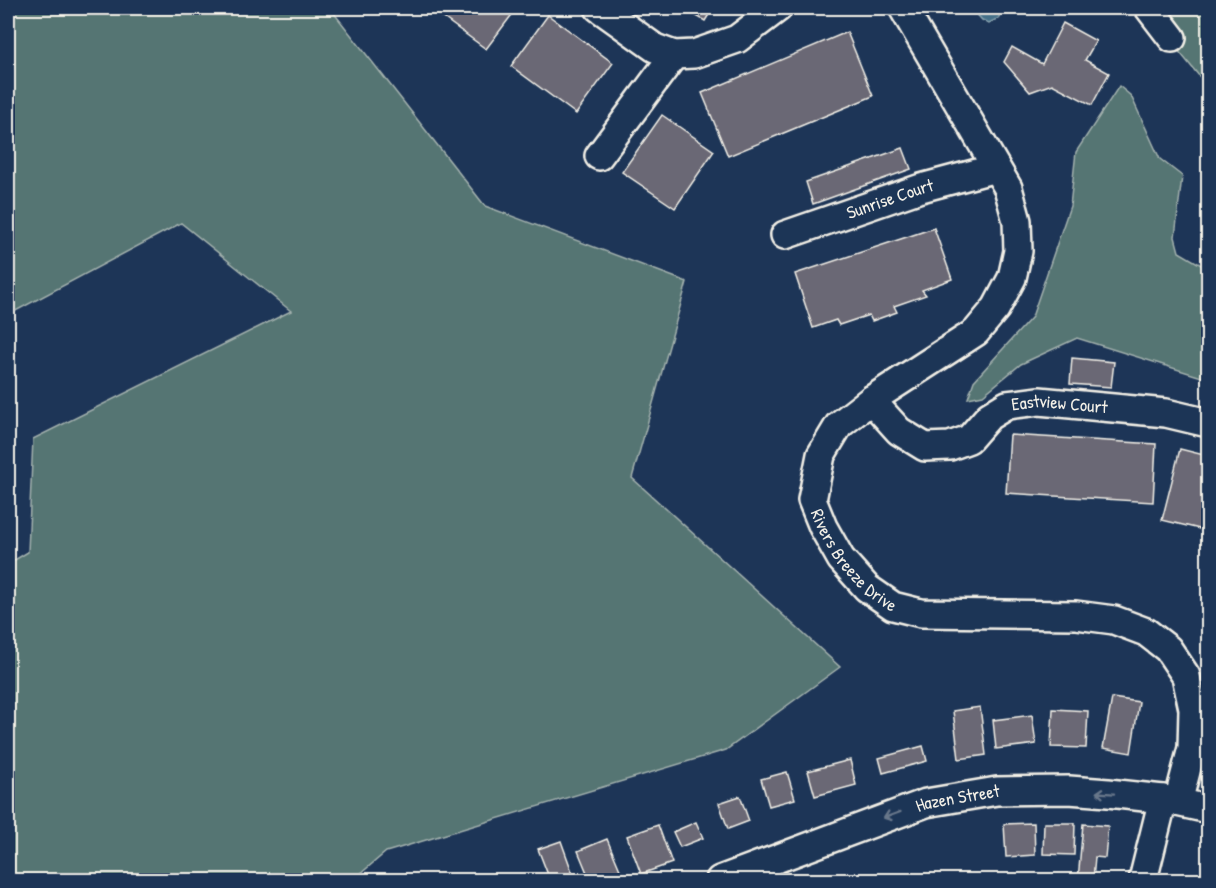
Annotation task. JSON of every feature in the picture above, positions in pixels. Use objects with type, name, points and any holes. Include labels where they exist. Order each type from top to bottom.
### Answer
[{"type":"street","points":[[599,8],[655,48],[674,55],[694,54],[737,39],[778,8]]},
{"type":"street","name":"Rivers Breeze Drive","points":[[903,8],[1008,188],[1017,221],[1018,251],[1012,278],[1007,288],[996,308],[976,332],[871,400],[838,425],[821,455],[812,500],[823,527],[841,559],[867,588],[893,606],[921,613],[1076,615],[1114,620],[1146,632],[1168,649],[1186,676],[1193,710],[1192,748],[1170,801],[1143,880]]},
{"type":"street","points":[[1149,8],[1172,38]]},
{"type":"street","points":[[599,156],[674,55]]},
{"type":"street","name":"Sunrise Court","points":[[785,235],[921,188],[996,168]]},
{"type":"street","name":"Eastview Court","points":[[871,400],[899,431],[925,447],[950,446],[969,438],[989,416],[1007,405],[1039,401],[1166,414],[1209,423]]},
{"type":"street","name":"Hazen Street","points":[[720,880],[926,803],[997,791],[1078,791],[1170,801],[1209,808]]},
{"type":"green space","points":[[8,8],[330,8],[485,206],[687,282],[632,478],[840,667],[726,750],[386,852],[353,880],[8,880],[8,564],[28,552],[33,439],[291,311],[181,223],[8,315]]},
{"type":"green space","points":[[1151,8],[1208,8],[1208,79],[1200,77],[1154,21]]},
{"type":"green space","points":[[1119,86],[1131,96],[1160,159],[1182,176],[1175,237],[1179,252],[1208,269],[1208,379],[1077,338],[1021,364],[983,395],[968,398],[974,381],[1032,317],[1070,206],[1076,152]]},
{"type":"water","points":[[971,8],[1000,8],[999,18],[989,23],[982,20]]},
{"type":"building","points":[[430,8],[517,8],[486,49]]},
{"type":"building","points":[[683,8],[713,8],[705,21]]},
{"type":"building","points":[[548,15],[613,63],[576,114],[511,66]]},
{"type":"building","points":[[1063,23],[1096,41],[1085,60],[1109,73],[1092,105],[1052,84],[1030,92],[1004,62],[1012,47],[1042,64]]},
{"type":"building","points":[[847,32],[873,96],[728,156],[702,93]]},
{"type":"building","points":[[662,115],[714,151],[675,208],[622,172]]},
{"type":"building","points":[[903,148],[911,169],[813,204],[806,182]]},
{"type":"building","points":[[934,228],[952,279],[922,290],[926,295],[894,306],[897,312],[872,321],[869,315],[839,325],[836,320],[813,328],[795,274]]},
{"type":"building","points":[[1072,358],[1114,362],[1111,387],[1070,384]]},
{"type":"building","points":[[1010,435],[1156,444],[1153,502],[1006,493]]},
{"type":"building","points":[[1180,449],[1208,456],[1208,531],[1162,520]]},
{"type":"building","points":[[1112,698],[1139,702],[1131,753],[1103,748]]},
{"type":"building","points":[[980,707],[986,755],[959,759],[953,711]]},
{"type":"building","points":[[1053,709],[1088,711],[1086,748],[1051,747]]},
{"type":"building","points":[[1032,715],[1036,744],[996,749],[993,720]]},
{"type":"building","points":[[923,746],[927,761],[883,773],[879,758]]},
{"type":"building","points":[[850,760],[856,785],[815,796],[808,771]]},
{"type":"building","points":[[787,772],[795,799],[769,806],[761,779]]},
{"type":"building","points":[[740,796],[749,821],[728,829],[719,803]]},
{"type":"building","points":[[696,822],[703,838],[680,847],[673,832]]},
{"type":"building","points":[[1034,823],[1035,855],[1006,857],[1004,824]]},
{"type":"building","points":[[1044,823],[1075,823],[1074,855],[1043,854]]},
{"type":"building","points":[[1083,824],[1108,826],[1105,858],[1095,857],[1093,880],[1078,880]]},
{"type":"building","points":[[658,825],[672,863],[641,874],[627,836]]},
{"type":"building","points":[[607,839],[623,877],[613,880],[590,880],[578,851]]},
{"type":"building","points":[[561,841],[575,880],[550,880],[538,849]]},
{"type":"building","points":[[1201,873],[1208,875],[1208,880],[1199,880]]}]
